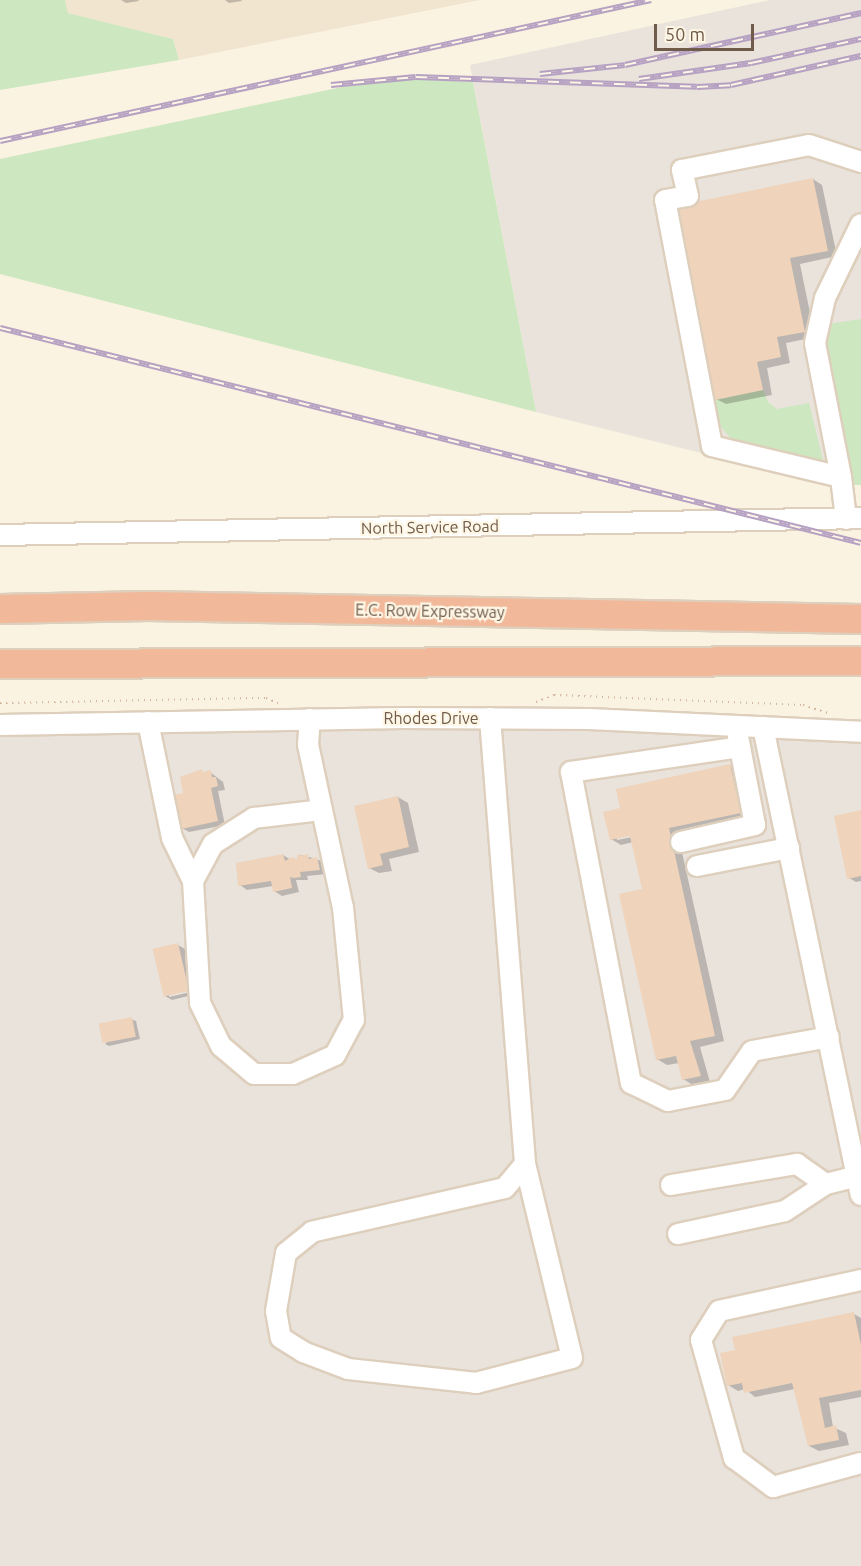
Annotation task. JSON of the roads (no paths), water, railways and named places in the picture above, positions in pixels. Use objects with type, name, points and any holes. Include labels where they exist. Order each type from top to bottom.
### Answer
[{"type":"highway","name":"E.C. Row Expressway","points":[[0,609],[148,606],[861,619]]},
{"type":"highway","points":[[0,664],[861,661]]},
{"type":"street","points":[[842,477],[712,446],[665,200],[688,196],[682,170],[809,145],[861,162]]},
{"type":"street","points":[[854,519],[842,477],[815,343],[825,298],[861,224]]},
{"type":"street","name":"North Service Road","points":[[0,535],[854,519]]},
{"type":"street","points":[[490,718],[525,1164],[572,1358],[476,1383],[348,1369],[303,1352],[281,1338],[276,1311],[285,1253],[312,1232],[505,1188],[525,1164]]},
{"type":"street","name":"Rhodes Drive","points":[[0,725],[490,718],[736,725],[861,732]]},
{"type":"street","points":[[148,722],[172,838],[193,881],[200,1003],[221,1046],[254,1074],[293,1074],[335,1055],[354,1020],[343,908],[308,745],[310,719]]},
{"type":"street","points":[[681,842],[754,825],[736,725]]},
{"type":"street","points":[[671,1185],[797,1164],[826,1184],[859,1185],[763,727]]},
{"type":"street","points":[[740,747],[571,772],[631,1083],[668,1101],[726,1090],[752,1051],[829,1037]]},
{"type":"street","points":[[193,881],[213,844],[254,818],[322,810]]},
{"type":"street","points":[[697,866],[789,848]]},
{"type":"street","points":[[678,1234],[785,1211],[826,1184]]},
{"type":"street","points":[[861,1280],[719,1311],[701,1340],[734,1458],[773,1487],[861,1463]]},
{"type":"railway","points":[[0,141],[651,0]]},
{"type":"railway","points":[[540,74],[625,65],[861,13]]},
{"type":"railway","points":[[639,79],[751,63],[861,39]]},
{"type":"railway","points":[[331,85],[416,77],[697,87],[731,85],[861,56]]},
{"type":"railway","points":[[0,328],[861,543]]}]
